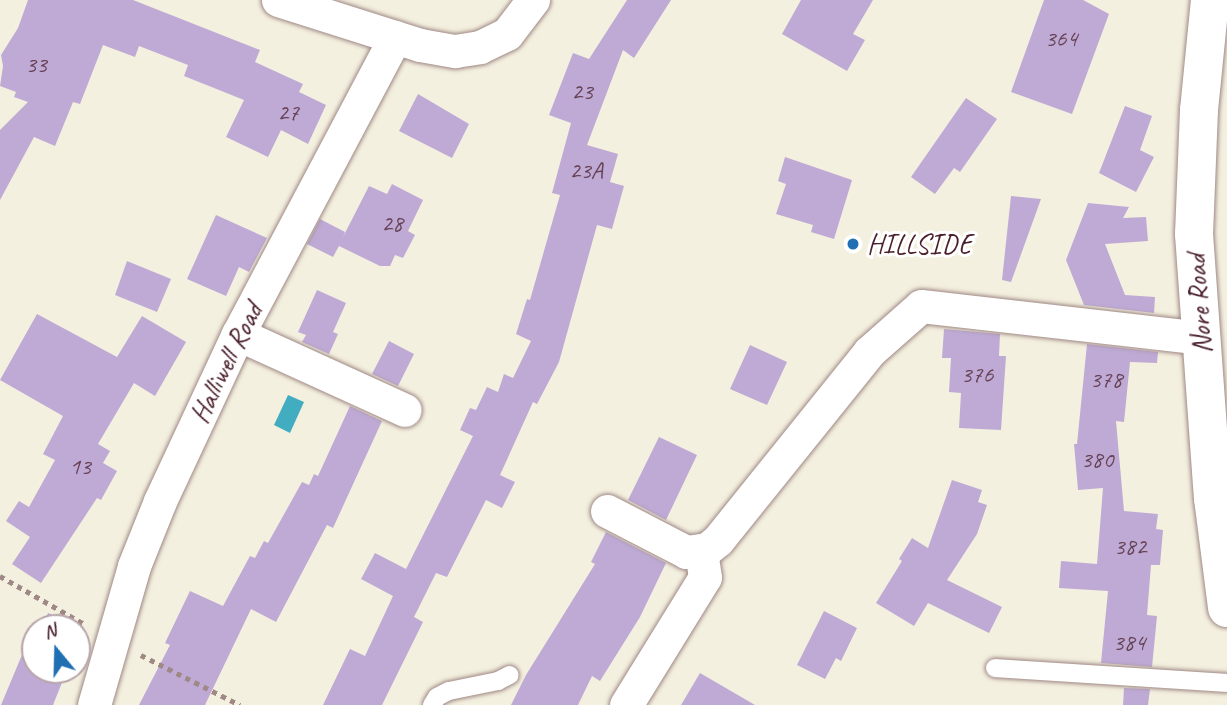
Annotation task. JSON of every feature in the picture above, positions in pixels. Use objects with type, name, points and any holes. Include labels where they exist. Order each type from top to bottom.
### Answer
[{"type":"street","points":[[278,0],[395,37],[455,51],[480,47],[507,34],[533,0]]},
{"type":"street","name":"Nore Road","points":[[1210,0],[1199,110],[1195,220],[1213,498],[1227,608]]},
{"type":"street","name":"Halliwell Road","points":[[94,705],[134,566],[160,501],[238,334],[395,37]]},
{"type":"street","points":[[607,511],[686,552],[701,551],[718,540],[869,352],[921,306],[1201,338]]},
{"type":"street","points":[[238,334],[405,410]]},
{"type":"street","points":[[626,705],[705,577],[701,551]]},
{"type":"lane","points":[[995,668],[1227,683]]},
{"type":"lane","points":[[432,705],[437,697],[449,691],[498,681],[510,675]]},
{"type":"path","points":[[0,576],[64,612]]},
{"type":"path","points":[[160,664],[240,705]]},
{"type":"water","points":[[288,395],[304,402],[290,433],[274,425]]},
{"type":"building","points":[[28,0],[133,0],[260,50],[255,62],[303,84],[299,92],[326,105],[308,144],[281,130],[268,157],[226,137],[244,100],[184,76],[188,65],[139,46],[135,57],[103,45],[80,104],[73,102],[55,146],[34,137],[0,200],[0,130],[28,102],[14,97],[16,92],[0,86],[3,66],[1,55],[18,28]]},
{"type":"building","points":[[627,0],[671,0],[634,58],[623,50],[587,145],[618,154],[610,182],[624,186],[612,229],[597,225],[559,362],[537,404],[533,402],[500,475],[515,482],[502,508],[486,500],[447,577],[436,573],[414,617],[423,622],[382,705],[323,705],[350,649],[365,656],[393,596],[361,579],[375,553],[406,569],[473,436],[460,430],[470,408],[476,410],[487,387],[498,392],[504,374],[513,378],[531,341],[516,334],[527,299],[530,300],[560,195],[552,193],[571,123],[549,115],[573,53],[589,59]]},
{"type":"building","points":[[801,0],[873,0],[853,34],[865,40],[847,71],[782,34]]},
{"type":"building","points":[[1044,0],[1083,0],[1109,14],[1072,114],[1011,92]]},
{"type":"building","points":[[418,94],[469,124],[452,158],[399,131]]},
{"type":"building","points":[[966,98],[997,119],[960,172],[954,168],[935,194],[911,177]]},
{"type":"building","points":[[1125,106],[1152,116],[1140,150],[1154,157],[1136,192],[1099,173]]},
{"type":"building","points":[[785,157],[852,180],[834,239],[811,232],[813,225],[776,214],[786,184],[778,181]]},
{"type":"building","points":[[392,184],[423,200],[408,231],[415,235],[403,258],[395,255],[390,266],[380,266],[339,246],[333,257],[307,244],[320,219],[345,232],[343,237],[369,186],[387,194]]},
{"type":"building","points":[[1011,196],[1041,199],[1011,282],[1002,280]]},
{"type":"building","points":[[1088,203],[1129,207],[1123,218],[1146,217],[1148,241],[1105,244],[1125,295],[1155,297],[1154,313],[1084,305],[1066,260]]},
{"type":"building","points":[[216,215],[267,238],[249,272],[239,267],[226,296],[187,279]]},
{"type":"building","points":[[127,261],[171,279],[157,312],[115,295]]},
{"type":"building","points":[[317,290],[346,303],[333,332],[338,334],[329,354],[302,342],[306,335],[298,332]]},
{"type":"building","points":[[37,314],[117,357],[142,316],[186,342],[155,396],[134,383],[98,444],[110,451],[103,463],[117,471],[101,500],[97,498],[41,583],[12,564],[30,537],[6,521],[19,501],[29,507],[55,460],[43,454],[63,416],[0,380]]},
{"type":"building","points":[[944,329],[1000,334],[999,356],[1006,356],[1001,430],[959,428],[961,393],[949,392],[951,358],[942,358]]},
{"type":"building","points":[[389,341],[414,354],[398,386],[372,374]]},
{"type":"building","points":[[1087,344],[1158,352],[1157,363],[1130,362],[1124,422],[1116,421],[1124,511],[1158,514],[1156,529],[1163,530],[1160,565],[1151,565],[1147,615],[1157,616],[1152,667],[1101,663],[1108,591],[1059,588],[1061,561],[1097,564],[1103,488],[1078,490],[1074,444],[1077,444]]},
{"type":"building","points":[[750,345],[787,362],[767,405],[730,389]]},
{"type":"building","points":[[350,406],[382,421],[333,528],[327,525],[276,622],[251,609],[205,705],[139,705],[170,645],[165,643],[190,591],[223,606],[250,556],[255,558],[264,541],[268,543],[302,482],[309,485],[314,474],[318,476]]},
{"type":"building","points":[[659,437],[697,455],[666,520],[628,500]]},
{"type":"building","points":[[952,480],[982,490],[978,502],[987,505],[977,534],[947,580],[1002,607],[989,633],[928,603],[914,626],[876,603],[902,561],[899,559],[912,538],[928,548]]},
{"type":"building","points":[[606,532],[666,563],[640,617],[600,681],[592,676],[578,705],[511,705],[526,675],[595,564],[591,562]]},
{"type":"building","points":[[824,611],[857,628],[841,661],[836,658],[825,679],[797,665]]},
{"type":"building","points":[[21,657],[21,684],[61,684],[53,705],[1,705]]},
{"type":"building","points":[[700,673],[755,705],[681,705]]},
{"type":"building","points":[[1124,688],[1150,689],[1148,705],[1123,705]]},
{"type":"place","name":"HILLSIDE","points":[[853,244]]}]
